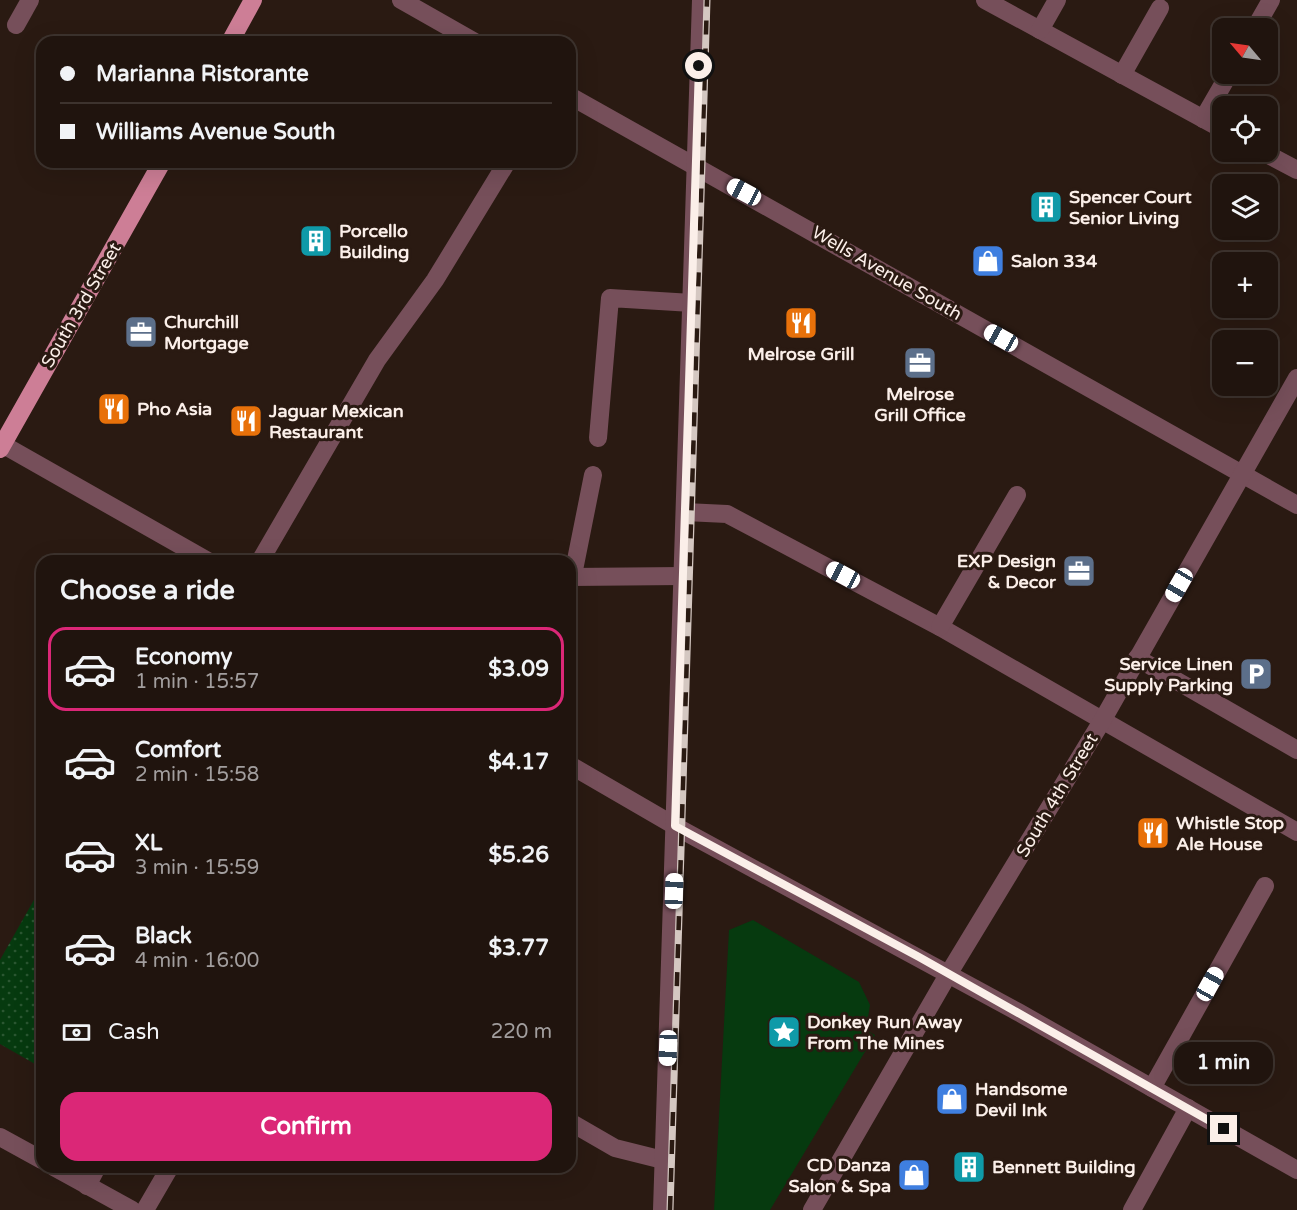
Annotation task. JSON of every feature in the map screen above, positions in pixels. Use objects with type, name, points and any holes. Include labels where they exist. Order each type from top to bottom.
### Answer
[{"type":"main road","points":[[233,36],[254,0]]},
{"type":"main road","name":"South 3rd Street","points":[[1,446],[159,168]]},
{"type":"street","points":[[16,25],[30,0]]},
{"type":"street","points":[[401,0],[464,36]]},
{"type":"street","points":[[662,1210],[701,0]]},
{"type":"street","points":[[985,0],[1212,124]]},
{"type":"street","points":[[1040,30],[1057,0]]},
{"type":"street","points":[[1261,18],[1271,0]]},
{"type":"street","points":[[1122,75],[1160,8]]},
{"type":"street","points":[[1203,119],[1223,84]]},
{"type":"street","name":"Wells Avenue South","points":[[576,99],[1297,505]]},
{"type":"street","points":[[1278,160],[1297,170]]},
{"type":"street","points":[[263,555],[377,360],[435,280],[503,168]]},
{"type":"street","points":[[598,438],[610,298],[692,303]]},
{"type":"street","name":"South 4th Street","points":[[812,1210],[949,974],[1102,721],[1297,378]]},
{"type":"street","points":[[1,446],[197,555]]},
{"type":"street","points":[[576,555],[593,475]]},
{"type":"street","points":[[940,627],[1017,495]]},
{"type":"street","points":[[685,512],[727,513],[940,627],[1297,832]]},
{"type":"street","points":[[576,576],[683,576]]},
{"type":"street","points":[[1137,658],[1297,750]]},
{"type":"street","points":[[576,768],[675,826],[949,974],[1297,1170]]},
{"type":"street","points":[[1152,1089],[1265,886]]},
{"type":"street","points":[[1132,1210],[1188,1108]]},
{"type":"street","points":[[576,1125],[615,1148],[663,1160]]},
{"type":"street","points":[[0,1137],[36,1157]]},
{"type":"street","points":[[64,1173],[132,1210]]},
{"type":"street","points":[[87,1186],[94,1173]]},
{"type":"street","points":[[145,1210],[167,1173]]},
{"type":"green space","points":[[36,899],[36,1065],[0,1044],[0,960]]},
{"type":"green space","points":[[753,920],[859,982],[870,1005],[866,1030],[875,1035],[770,1210],[714,1210],[729,930]]},
{"type":"railway","points":[[670,1210],[707,0]]},
{"type":"place","name":"Spencer Court Senior Living","points":[[1046,207]]},
{"type":"place","name":"Porcello Building","points":[[316,241]]},
{"type":"place","name":"Salon 334","points":[[988,261]]},
{"type":"place","name":"Melrose Grill","points":[[801,323]]},
{"type":"place","name":"Churchill Mortgage","points":[[141,332]]},
{"type":"place","name":"Melrose Grill Office","points":[[920,363]]},
{"type":"place","name":"Pho Asia","points":[[114,409]]},
{"type":"place","name":"Jaguar Mexican Restaurant","points":[[246,421]]},
{"type":"place","name":"EXP Design & Decor","points":[[1079,571]]},
{"type":"place","name":"Service Linen Supply Parking","points":[[1256,674]]},
{"type":"place","name":"Whistle Stop Ale House","points":[[1153,833]]},
{"type":"place","name":"Donkey Run Away From The Mines","points":[[784,1032]]},
{"type":"place","name":"Handsome Devil Ink","points":[[952,1099]]},
{"type":"place","name":"Bennett Building","points":[[969,1167]]},
{"type":"place","name":"CD Danza Salon & Spa","points":[[914,1175]]},
{"type":"route","points":[[699,66],[675,826],[919,957],[1224,1129]]}]
